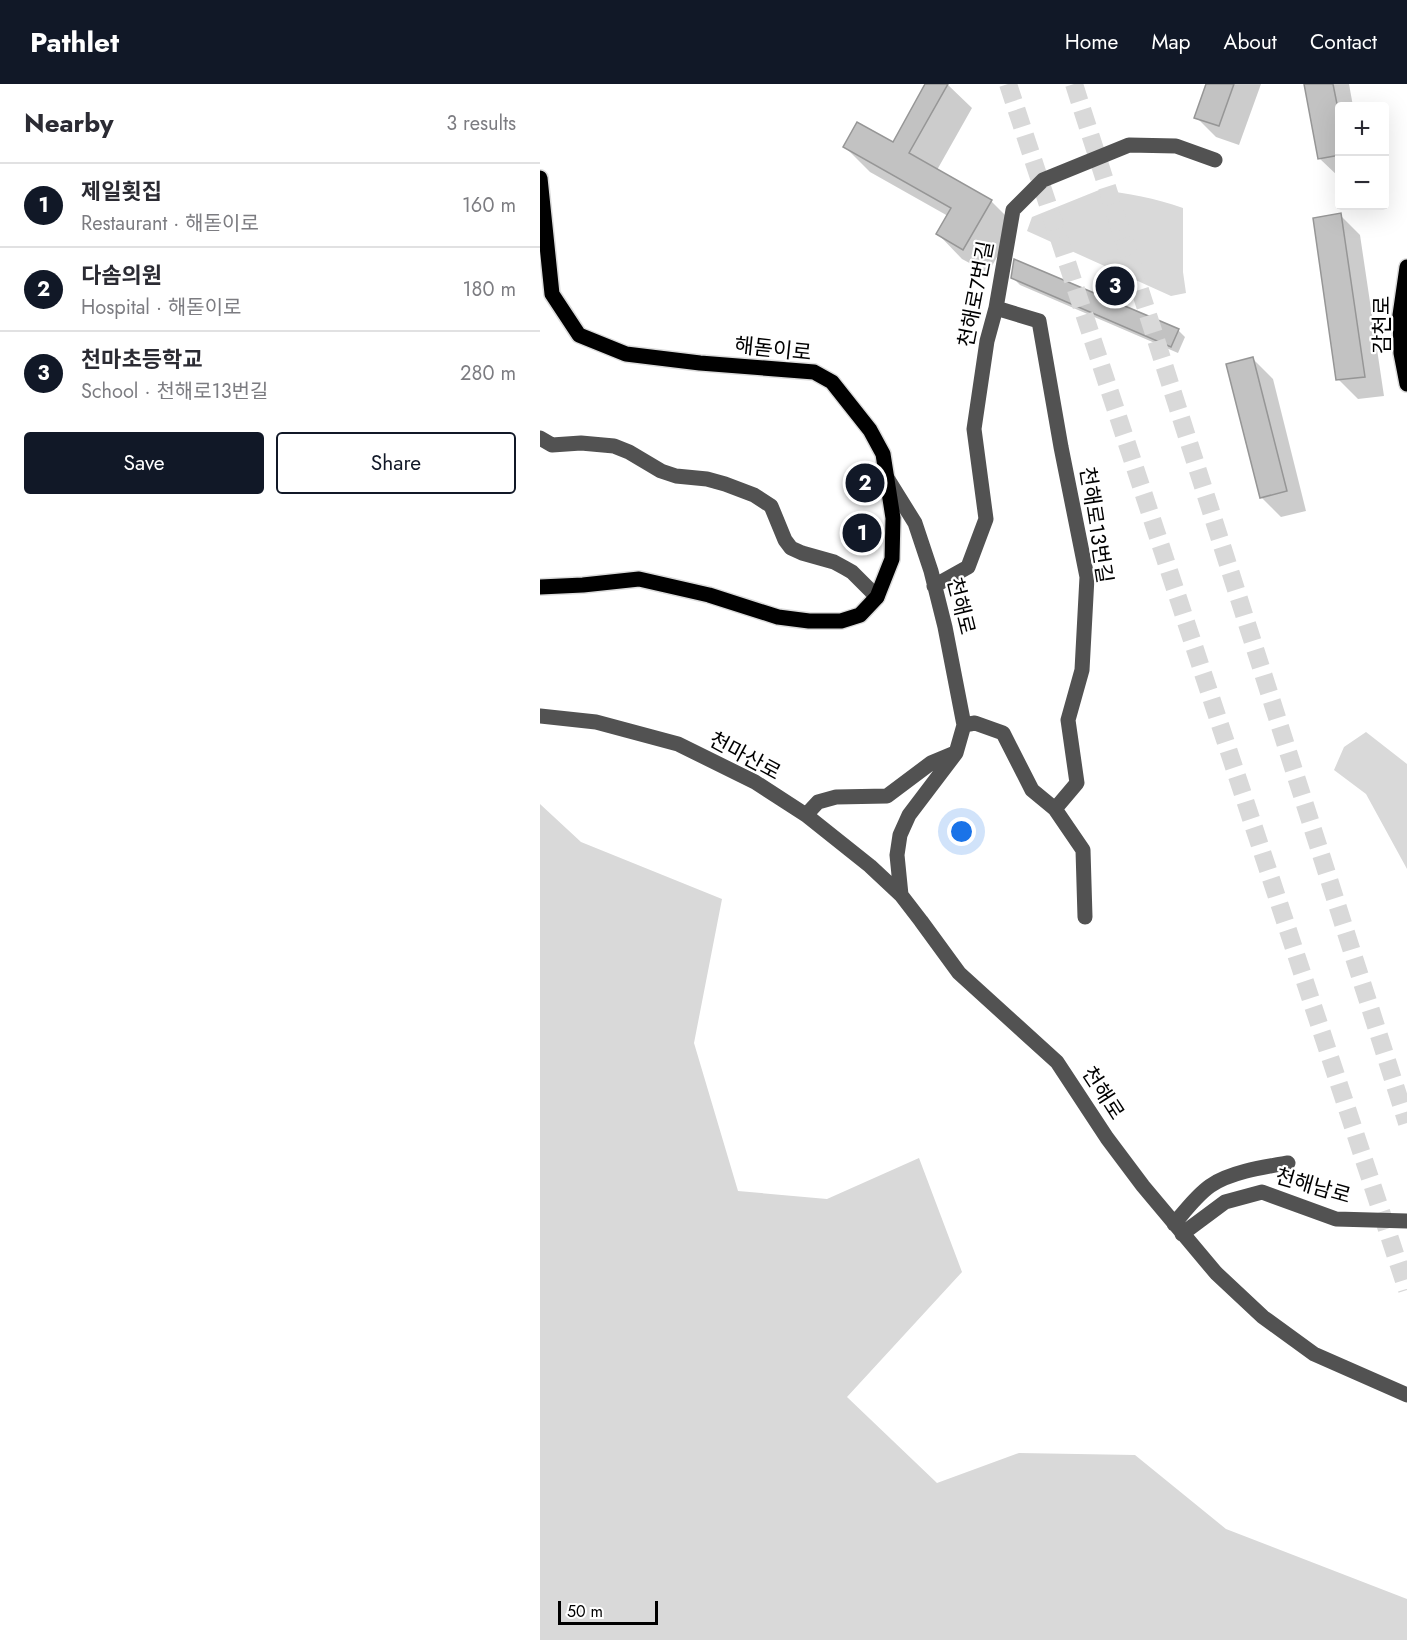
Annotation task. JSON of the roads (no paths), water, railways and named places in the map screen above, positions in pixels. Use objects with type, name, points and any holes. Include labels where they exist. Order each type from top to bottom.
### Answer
[{"type":"main road","name":"해돋이로","points":[[540,178],[552,294],[579,335],[626,354],[700,363],[814,372],[832,382],[870,430],[883,454],[893,518],[892,559],[877,597],[860,615],[841,621],[809,621],[778,617],[709,595],[639,579],[540,587]]},
{"type":"main road","name":"감천로","points":[[1407,267],[1400,315],[1401,353],[1407,384]]},
{"type":"street","name":"천해로7번길","points":[[934,586],[968,567],[986,519],[974,429],[987,341],[996,308],[1013,210],[1043,180],[1129,145],[1176,146],[1215,160]]},
{"type":"street","name":"천해로13번길","points":[[996,308],[1039,321],[1061,447],[1088,577],[1082,670],[1068,720],[1077,783],[1055,809]]},
{"type":"street","points":[[540,438],[552,445],[580,443],[614,446],[676,476],[707,479],[754,495],[771,506],[785,540],[791,548],[802,554],[834,562],[845,568],[877,597]]},
{"type":"street","name":"천해로","points":[[887,478],[915,523],[930,571],[945,627],[964,725],[956,753],[909,815],[900,835],[897,855],[901,895],[959,973],[1057,1062],[1107,1138],[1143,1186],[1216,1273],[1263,1317],[1314,1354],[1407,1395]]},
{"type":"street","name":"천마산로","points":[[540,716],[596,722],[678,744],[755,783],[806,815],[870,866],[901,895]]},
{"type":"street","points":[[964,725],[975,723],[1003,733],[1032,790],[1055,809],[1083,850],[1085,917]]},
{"type":"street","points":[[806,815],[818,802],[836,797],[887,796],[931,763],[956,753]]},
{"type":"street","points":[[1178,1229],[1205,1191],[1219,1181],[1268,1166],[1288,1163]]},
{"type":"street","name":"천해남로","points":[[1178,1229],[1225,1203],[1262,1192],[1336,1219],[1407,1221]]},
{"type":"tunnel","points":[[1008,84],[1407,1290]]},
{"type":"tunnel","points":[[1074,84],[1407,1123]]},
{"type":"place","name":"천마초등학교","points":[[1115,286]]},
{"type":"place","name":"다솜의원","points":[[865,483]]},
{"type":"place","name":"제일횟집","points":[[862,533]]}]
